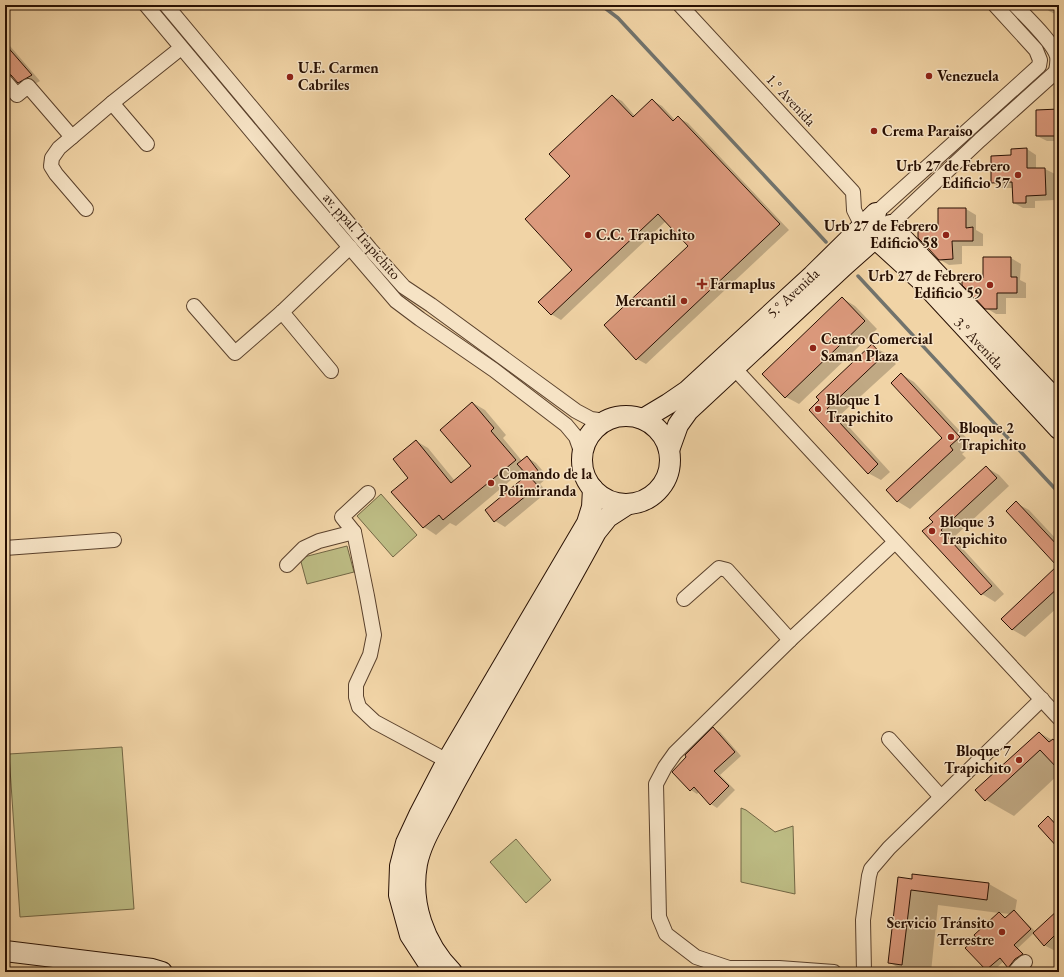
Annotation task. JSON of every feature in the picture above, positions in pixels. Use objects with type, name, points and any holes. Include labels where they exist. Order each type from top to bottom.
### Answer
[{"type":"street","name":"av. ppal. Trapichito","points":[[146,5],[396,301],[494,370],[566,425],[576,437],[582,454]]},
{"type":"street","name":"av. ppal. Trapichito","points":[[166,5],[370,249],[404,286],[576,411],[591,419],[605,420]]},
{"type":"street","name":"1.° Avenida","points":[[680,5],[853,192],[854,210],[876,226]]},
{"type":"street","name":"5.° Avenida","points":[[643,419],[687,391],[808,280],[876,226],[1039,66],[1040,60],[1036,50],[995,5]]},
{"type":"street","points":[[876,226],[980,140],[1058,70],[1057,48],[1051,44],[1016,5]]},
{"type":"street","points":[[172,37],[184,27]]},
{"type":"street","points":[[86,209],[56,174],[52,166],[52,158],[59,148],[112,103],[181,48]]},
{"type":"street","points":[[5,81],[17,95],[28,86],[72,137]]},
{"type":"street","points":[[112,103],[147,144]]},
{"type":"street","name":"5.° Avenida","points":[[669,450],[678,425],[688,412],[846,264],[876,226]]},
{"type":"street","name":"3.° Avenida","points":[[876,226],[1059,403]]},
{"type":"street","name":"3.° Avenida","points":[[876,226],[922,281],[1059,429]]},
{"type":"street","points":[[194,306],[235,353],[282,312],[350,248]]},
{"type":"street","points":[[360,258],[370,249]]},
{"type":"street","points":[[282,312],[331,371]]},
{"type":"street","points":[[735,369],[1059,718]]},
{"type":"street","points":[[625,415],[643,419],[660,431],[669,450],[670,461],[664,482],[658,491],[649,498],[639,502],[628,504],[603,498],[593,489],[586,479],[582,467],[582,454],[585,441],[592,431],[605,420],[612,417],[625,415]]},
{"type":"street","points":[[452,972],[436,953],[426,934],[417,907],[415,886],[417,864],[424,842],[455,765],[587,523],[592,507],[593,489]]},
{"type":"street","points":[[368,493],[342,517],[354,532],[374,635],[370,654],[356,685],[356,697],[359,706],[375,722],[455,765]]},
{"type":"street","points":[[434,972],[410,935],[399,895],[400,866],[406,843],[420,813],[455,765],[596,532],[608,517],[628,504]]},
{"type":"street","points":[[287,565],[304,548],[319,541],[354,532]]},
{"type":"street","points":[[5,548],[114,540]]},
{"type":"street","points":[[834,972],[779,968],[729,968],[696,957],[666,934],[659,917],[656,784],[665,767],[675,753],[790,640],[895,542]]},
{"type":"street","points":[[684,599],[719,568],[723,568],[727,570],[790,640]]},
{"type":"street","points":[[864,972],[863,920],[866,888],[871,869],[889,848],[1042,699]]},
{"type":"street","points":[[888,739],[941,797]]},
{"type":"street","points":[[5,951],[152,969],[162,972]]},
{"type":"street","points":[[1015,972],[1025,962]]},
{"type":"shaded area","points":[[381,494],[417,535],[393,557],[357,516]]},
{"type":"shaded area","points":[[347,546],[354,572],[307,584],[300,558]]},
{"type":"shaded area","points":[[122,747],[134,909],[20,917],[9,754]]},
{"type":"shaded area","points":[[741,808],[746,810],[775,832],[793,826],[795,894],[741,882]]},
{"type":"shaded area","points":[[516,839],[551,880],[526,903],[490,862]]},
{"type":"building","points":[[5,44],[32,75],[18,83],[11,75],[5,73]]},
{"type":"building","name":"C.C. Trapichito","points":[[612,95],[633,117],[652,99],[673,121],[678,116],[780,224],[636,360],[604,325],[688,246],[658,214],[551,315],[538,302],[572,270],[525,219],[570,176],[549,154]]},
{"type":"building","points":[[1059,109],[1059,136],[1036,136],[1036,110]]},
{"type":"building","name":"Urb 27 de Febrero Edificio 57","points":[[1027,148],[1027,168],[1045,168],[1046,195],[1026,196],[1026,203],[1013,203],[1012,182],[991,183],[991,156],[1011,155],[1011,149]]},
{"type":"building","name":"Urb 27 de Febrero Edificio 58","points":[[938,208],[966,208],[966,228],[973,227],[973,241],[952,241],[953,259],[939,260],[928,248],[928,244],[924,244],[918,238],[918,229],[938,228]]},
{"type":"building","name":"Urb 27 de Febrero Edificio 59","points":[[983,257],[1011,257],[1011,277],[1017,277],[1017,293],[997,293],[997,309],[985,309],[972,295],[972,293],[970,293],[962,285],[962,278],[983,278]]},
{"type":"building","name":"Centro Comercial Saman Plaza","points":[[842,297],[865,321],[785,398],[762,374]]},
{"type":"building","name":"Bloque 1 Trapichito","points":[[872,344],[883,356],[827,409],[878,464],[868,474],[809,410],[819,400],[816,397]]},
{"type":"building","name":"Bloque 2 Trapichito","points":[[901,373],[960,437],[950,446],[953,450],[897,502],[886,490],[942,438],[891,383]]},
{"type":"building","points":[[472,402],[494,428],[491,431],[516,460],[443,520],[439,515],[423,528],[391,492],[408,478],[393,459],[416,440],[451,483],[471,466],[440,430]]},
{"type":"building","points":[[527,456],[539,472],[531,478],[538,486],[494,522],[485,510],[527,475],[517,464]]},
{"type":"building","name":"Bloque 3 Trapichito","points":[[986,466],[997,478],[941,530],[992,586],[981,595],[922,531],[933,522],[929,518]]},
{"type":"building","points":[[1016,501],[1059,547],[1059,587],[1012,630],[1001,619],[1057,566],[1006,511]]},
{"type":"building","points":[[713,727],[735,752],[714,771],[729,786],[710,805],[694,787],[690,791],[672,772],[686,757],[685,755]]},
{"type":"building","name":"Bloque 7 Trapichito","points":[[1039,732],[1049,742],[1053,739],[1059,746],[1059,770],[1040,750],[985,801],[975,790]]},
{"type":"building","points":[[1048,816],[1059,828],[1059,849],[1038,826]]},
{"type":"building","points":[[912,874],[989,883],[987,900],[911,890],[902,965],[888,963],[898,877],[912,879]]},
{"type":"building","points":[[1059,909],[1059,931],[1044,946],[1033,933]]},
{"type":"building","name":"Servicio Tránsito Terrestre","points":[[1014,910],[1031,929],[1014,945],[1023,954],[1015,959],[1008,968],[1000,958],[986,970],[965,948],[976,938],[974,935],[999,912],[1005,918]]},
{"type":"waterway","points":[[601,5],[618,18],[826,242]]},
{"type":"waterway","points":[[858,276],[1059,493]]},
{"type":"place","name":"Venezuela","points":[[929,76]]},
{"type":"place","name":"U.E. Carmen Cabriles","points":[[290,77]]},
{"type":"place","name":"Crema Paraiso","points":[[874,131]]},
{"type":"place","name":"Urb 27 de Febrero Edificio 57","points":[[1018,175]]},
{"type":"place","name":"C.C. Trapichito","points":[[588,235]]},
{"type":"place","name":"Urb 27 de Febrero Edificio 58","points":[[946,235]]},
{"type":"place","name":"Farmaplus","points":[[702,284]]},
{"type":"place","name":"Urb 27 de Febrero Edificio 59","points":[[990,285]]},
{"type":"place","name":"Mercantil","points":[[684,301]]},
{"type":"place","name":"Centro Comercial Saman Plaza","points":[[813,348]]},
{"type":"place","name":"Bloque 1 Trapichito","points":[[818,409]]},
{"type":"place","name":"Bloque 2 Trapichito","points":[[951,437]]},
{"type":"place","name":"Comando de la Polimiranda","points":[[491,483]]},
{"type":"place","name":"Bloque 3 Trapichito","points":[[932,531]]},
{"type":"place","name":"Bloque 7 Trapichito","points":[[1019,760]]},
{"type":"place","name":"Servicio Tránsito Terrestre","points":[[1002,932]]}]
